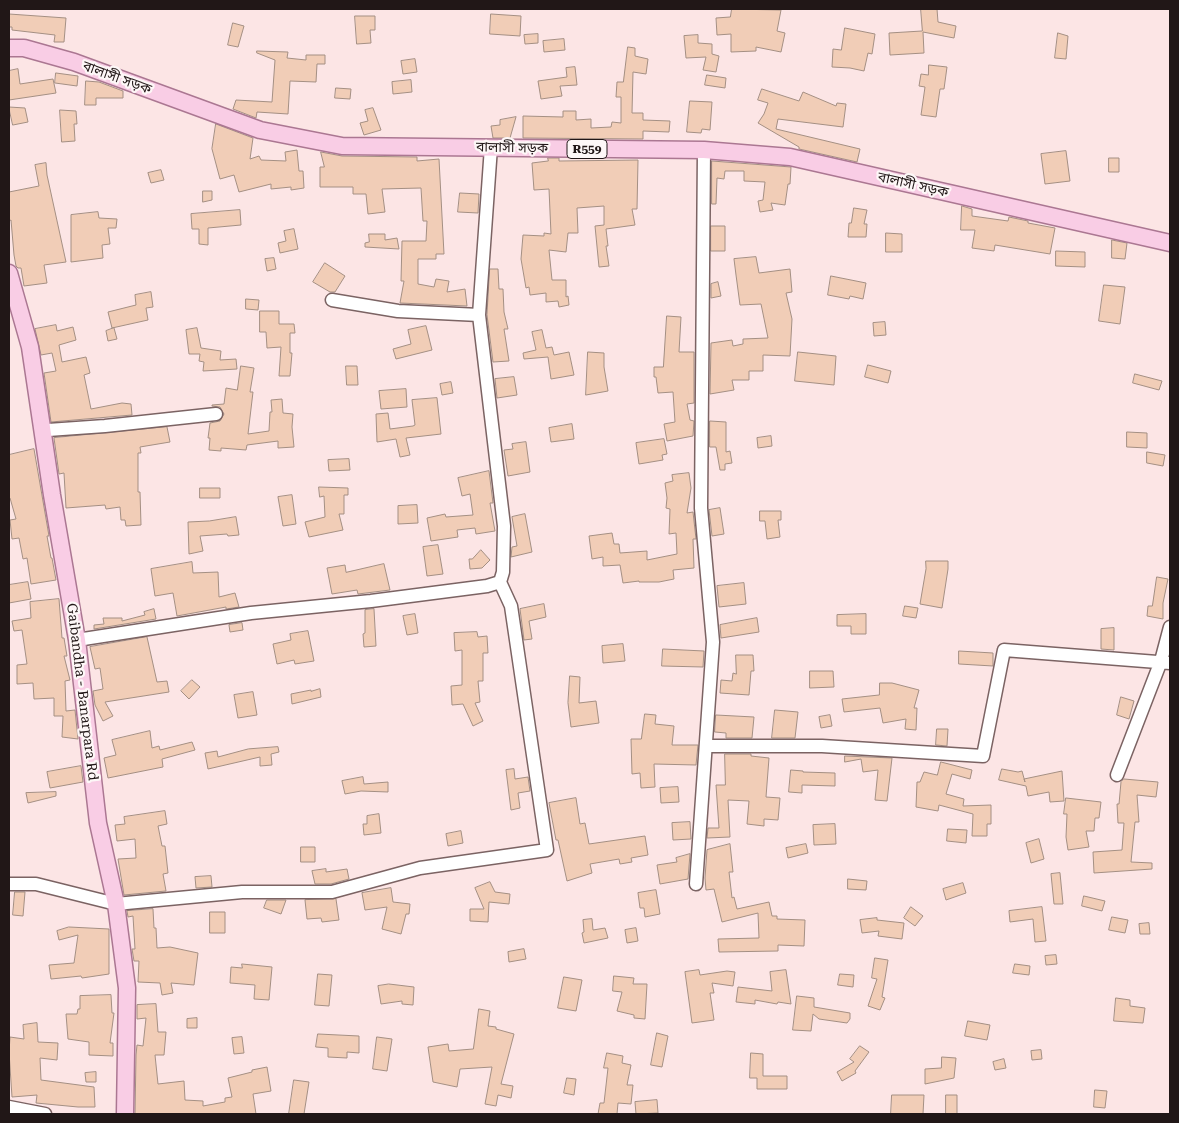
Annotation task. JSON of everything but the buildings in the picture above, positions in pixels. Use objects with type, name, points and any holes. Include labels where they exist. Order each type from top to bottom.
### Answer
[{"type":"main road","name":"বালাসী সড়ক","points":[[9,48],[24,48],[74,62],[260,130],[342,146],[704,150],[790,157],[1170,243]]},
{"type":"main road","name":"Gaibandha - Banarpara Rd","points":[[9,273],[30,347],[77,640],[98,823],[116,904],[127,988],[125,1114]]},
{"type":"street","points":[[9,884],[36,884],[116,904],[242,892],[332,892],[420,868],[547,850],[511,606],[500,582],[503,572],[504,526],[478,315],[491,147]]},
{"type":"street","points":[[696,884],[713,642],[701,508],[704,150]]},
{"type":"street","points":[[332,300],[398,311],[478,315]]},
{"type":"street","points":[[42,427],[48,430],[57,430],[216,414]]},
{"type":"street","points":[[77,640],[251,613],[370,601],[488,586],[500,582]]},
{"type":"street","points":[[1117,775],[1166,662],[1170,627]]},
{"type":"street","points":[[706,746],[822,746],[983,756],[1004,650],[1166,662]]},
{"type":"street","points":[[9,1107],[44,1114]]}]
